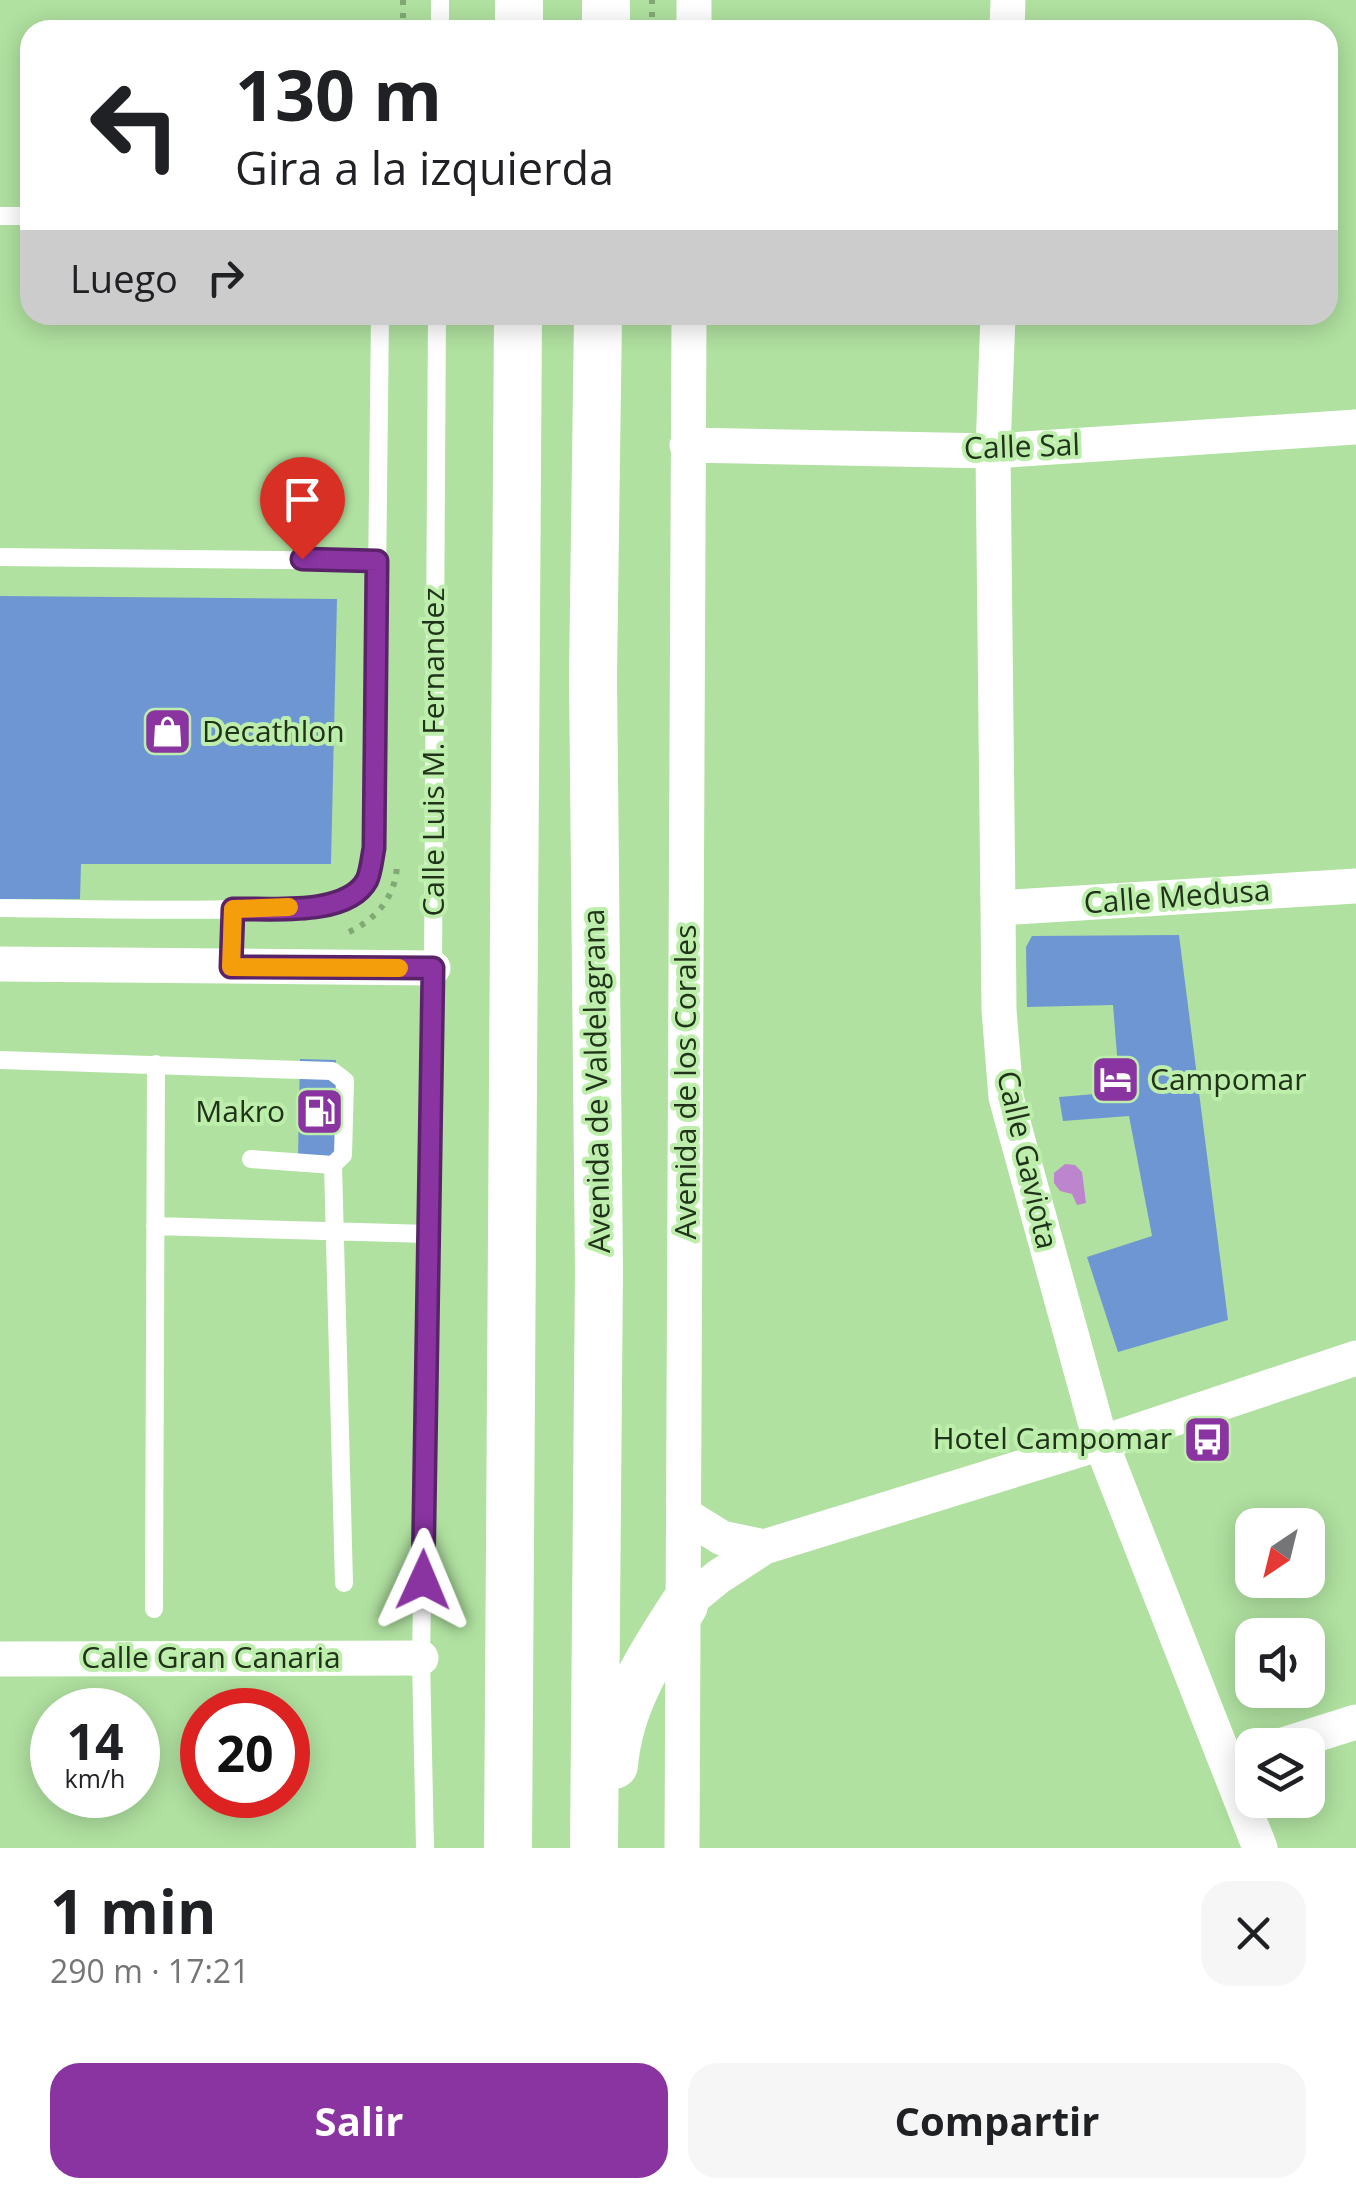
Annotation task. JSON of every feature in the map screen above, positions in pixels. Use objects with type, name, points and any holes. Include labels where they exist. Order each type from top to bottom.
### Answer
[{"type":"main road","points":[[508,1848],[518,325]]},
{"type":"main road","name":"Avenida de Valdelagrana","points":[[594,1848],[599,1270],[593,676],[598,325]]},
{"type":"main road","points":[[611,1848],[614,1758],[623,1714],[646,1662],[684,1605]]},
{"type":"main road","points":[[487,1848],[490,1718],[510,1641]]},
{"type":"street","name":"Avenida de los Corales","points":[[682,1848],[689,325]]},
{"type":"street","name":"Calle Gaviota","points":[[998,325],[993,451],[999,1010],[1006,1097],[1101,1444],[1235,1750]]},
{"type":"street","name":"Calle Sal","points":[[687,445],[993,451],[1356,427]]},
{"type":"street","name":"Calle Medusa","points":[[998,908],[1356,886]]},
{"type":"street","points":[[0,964],[433,968]]},
{"type":"street","points":[[684,1605],[764,1547],[1101,1444],[1356,1358]]},
{"type":"street","points":[[686,1516],[722,1538],[764,1547]]},
{"type":"street","name":"Calle Gran Canaria","points":[[0,1659],[422,1658]]},
{"type":"street","points":[[1325,1732],[1356,1722]]},
{"type":"street","name":"Calle Gaviota","points":[[1253,1818],[1260,1848]]},
{"type":"lane","points":[[0,908],[330,906],[351,898],[367,879],[374,848],[380,325]]},
{"type":"lane","name":"Calle Luis M. Fernandez","points":[[425,1848],[422,1658],[433,968],[437,325]]},
{"type":"lane","points":[[0,557],[377,561]]},
{"type":"lane","points":[[231,967],[233,909]]},
{"type":"lane","points":[[0,1060],[263,1066],[340,1074],[345,1081],[343,1155],[334,1165],[344,1583]]},
{"type":"lane","points":[[154,1609],[156,1064]]},
{"type":"lane","points":[[251,1160],[334,1165]]},
{"type":"lane","points":[[155,1226],[430,1234]]},
{"type":"path","points":[[338,936],[373,920],[392,890],[398,862]]},
{"type":"shaded area","points":[[1065,1164],[1075,1165],[1082,1172],[1086,1203],[1077,1205],[1072,1194],[1060,1191],[1054,1183],[1054,1173]]},
{"type":"building","name":"Decathlon","points":[[0,596],[337,599],[331,864],[81,864],[80,899],[0,899]]},
{"type":"building","points":[[1179,935],[1228,1320],[1118,1352],[1087,1257],[1152,1236],[1129,1116],[1063,1121],[1059,1097],[1120,1092],[1113,1005],[1027,1007],[1026,947],[1032,936]]},
{"type":"building","points":[[300,1059],[336,1060],[335,1157],[298,1157]]},
{"type":"slow traffic","points":[[289,907],[233,909],[231,967],[399,968]]},
{"type":"place","name":"Decathlon","points":[[167,732]]},
{"type":"place","name":"Campomar","points":[[1115,1080]]},
{"type":"place","name":"Makro","points":[[320,1112]]},
{"type":"place","name":"Hotel Campomar","points":[[1207,1439]]},
{"type":"route","points":[[302,559],[377,561],[374,848],[367,879],[351,898],[330,906],[233,909],[231,967],[433,968],[423,1580]]}]
